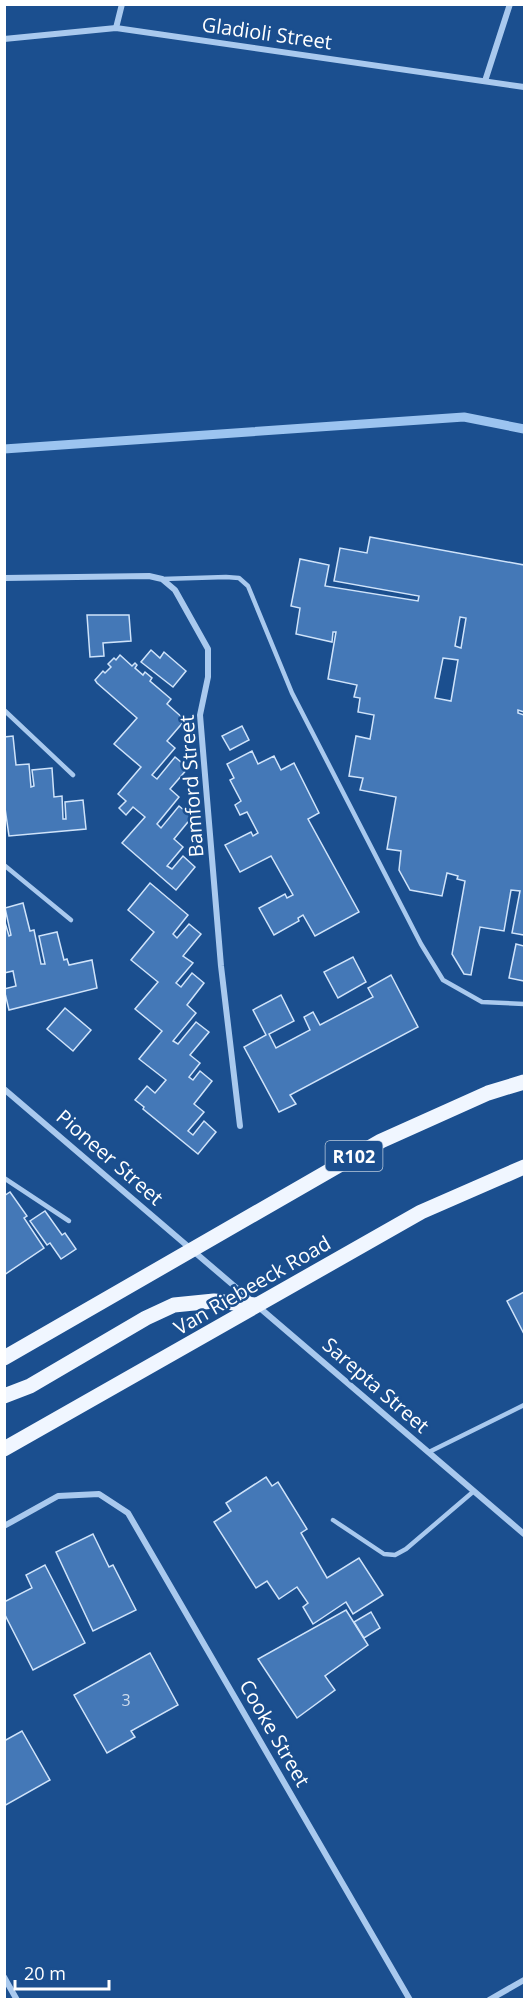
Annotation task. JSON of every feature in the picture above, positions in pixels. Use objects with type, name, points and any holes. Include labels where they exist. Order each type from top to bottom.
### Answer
[{"type":"main road","name":"R102","points":[[4,1358],[381,1141],[488,1093],[525,1082]]},
{"type":"main road","name":"Van Riebeeck Road","points":[[4,1449],[421,1212],[525,1167]]},
{"type":"main road","points":[[4,1396],[30,1386],[146,1318],[174,1305],[214,1301],[256,1305]]},
{"type":"street","points":[[116,28],[122,4]]},
{"type":"street","points":[[485,81],[510,4]]},
{"type":"street","name":"Gladioli Street","points":[[4,39],[116,28],[525,87]]},
{"type":"street","points":[[4,578],[148,576],[162,579]]},
{"type":"street","name":"Bamford Street","points":[[162,579],[175,590],[208,649],[208,677],[200,715],[221,966],[240,1126]]},
{"type":"street","name":"Pioneer Street","points":[[4,1089],[256,1305]]},
{"type":"street","name":"Sarepta Street","points":[[256,1305],[297,1337],[525,1534]]},
{"type":"street","name":"Cooke Street","points":[[4,1526],[58,1496],[99,1494],[128,1513],[410,2000]]},
{"type":"street","points":[[4,1977],[17,2000]]},
{"type":"street","points":[[489,2000],[525,1980]]},
{"type":"lane","points":[[162,579],[239,578],[248,586],[292,693],[420,944],[443,980],[482,1002],[525,1004]]},
{"type":"lane","points":[[4,710],[73,775]]},
{"type":"lane","points":[[4,865],[71,920]]},
{"type":"lane","points":[[4,1178],[69,1221]]},
{"type":"lane","points":[[429,1452],[525,1405]]},
{"type":"lane","points":[[333,1520],[384,1554],[395,1555],[406,1549],[474,1491]]},
{"type":"building","points":[[370,537],[524,565],[524,712],[518,710],[518,713],[524,715],[524,935],[512,933],[520,891],[511,890],[504,931],[480,927],[471,975],[464,974],[452,954],[465,881],[447,873],[442,896],[410,890],[399,870],[401,851],[387,849],[396,797],[360,790],[363,778],[349,776],[356,736],[370,739],[374,715],[358,712],[360,698],[354,697],[357,685],[328,679],[336,632],[333,632],[332,642],[296,634],[300,608],[291,606],[300,559],[329,565],[325,586],[418,601],[419,596],[334,581],[340,548],[367,553]],"holes":[[[460,617],[466,618],[461,648],[455,646]],[[443,658],[458,660],[451,701],[435,698]]]},
{"type":"building","points":[[87,615],[129,615],[131,641],[103,643],[104,656],[90,657]]},
{"type":"building","points":[[151,650],[160,658],[164,652],[186,671],[173,687],[141,662]]},
{"type":"building","points":[[120,655],[132,666],[135,663],[137,665],[135,668],[143,675],[145,672],[152,678],[150,681],[171,699],[167,704],[185,720],[167,741],[175,748],[152,775],[157,779],[175,757],[188,768],[170,789],[179,797],[157,824],[161,828],[179,806],[192,817],[174,839],[183,847],[167,866],[172,869],[183,856],[195,867],[176,890],[122,843],[145,817],[133,807],[126,815],[119,808],[126,801],[118,794],[141,767],[114,744],[137,718],[95,680],[103,671],[105,673],[111,667],[108,664],[114,658],[116,660]]},
{"type":"building","points":[[242,726],[249,740],[230,750],[222,736]]},
{"type":"building","points":[[13,736],[16,765],[29,764],[31,787],[34,786],[32,770],[52,768],[54,797],[62,796],[63,819],[66,819],[65,802],[83,800],[86,829],[9,836],[4,801],[4,737]]},
{"type":"building","points":[[252,751],[258,764],[274,756],[281,770],[294,763],[319,813],[308,819],[359,912],[315,936],[303,915],[298,918],[299,921],[274,935],[259,908],[285,894],[287,898],[293,895],[271,856],[240,872],[225,845],[251,832],[253,836],[258,833],[247,812],[240,815],[235,805],[241,801],[230,780],[234,778],[227,764]]},
{"type":"building","points":[[150,883],[188,915],[173,934],[177,938],[189,924],[201,934],[183,956],[193,963],[176,983],[181,987],[192,973],[204,983],[187,1005],[196,1013],[173,1041],[178,1044],[196,1022],[209,1032],[190,1055],[200,1063],[189,1077],[193,1080],[200,1071],[212,1081],[194,1104],[204,1112],[188,1131],[193,1135],[204,1121],[216,1132],[198,1154],[135,1100],[147,1086],[155,1093],[166,1080],[139,1059],[162,1031],[135,1009],[158,982],[131,960],[154,932],[128,910]]},
{"type":"building","points":[[23,903],[30,931],[34,930],[41,964],[45,964],[39,936],[57,932],[64,960],[67,959],[69,965],[92,960],[97,988],[9,1010],[4,989],[16,986],[13,971],[4,973],[4,919],[9,936],[11,935],[5,908]]},
{"type":"building","points":[[516,944],[524,946],[524,981],[509,978]]},
{"type":"building","points":[[353,957],[366,982],[338,998],[324,972]]},
{"type":"building","points":[[391,975],[418,1027],[290,1095],[296,1104],[279,1112],[244,1047],[266,1035],[253,1010],[281,995],[294,1021],[269,1034],[276,1048],[310,1030],[304,1017],[313,1012],[320,1025],[373,997],[368,988]]},
{"type":"building","points":[[65,1008],[91,1030],[73,1051],[47,1029]]},
{"type":"building","points":[[10,1192],[27,1216],[24,1218],[44,1248],[4,1275],[4,1196]]},
{"type":"building","points":[[45,1211],[62,1235],[65,1233],[76,1249],[61,1259],[50,1243],[47,1245],[30,1221]]},
{"type":"building","points":[[524,1292],[524,1334],[507,1301]]},
{"type":"building","points":[[266,1477],[272,1486],[278,1482],[307,1529],[301,1533],[327,1578],[359,1558],[383,1595],[353,1614],[346,1602],[313,1624],[303,1607],[308,1603],[297,1587],[279,1599],[267,1581],[256,1588],[214,1522],[231,1511],[226,1503]]},
{"type":"building","points":[[93,1534],[109,1567],[113,1565],[136,1610],[93,1631],[56,1552]]},
{"type":"building","points":[[45,1565],[85,1643],[33,1670],[4,1613],[4,1602],[32,1588],[26,1575]]},
{"type":"building","points":[[346,1610],[368,1645],[325,1676],[335,1690],[297,1718],[258,1659]]},
{"type":"building","points":[[371,1612],[380,1628],[364,1638],[354,1622]]},
{"type":"building","points":[[150,1653],[178,1705],[131,1731],[135,1737],[107,1753],[74,1695]]},
{"type":"building","points":[[22,1731],[50,1780],[4,1806],[4,1741]]},
{"type":"waterway","points":[[4,449],[464,417],[524,429]]}]
